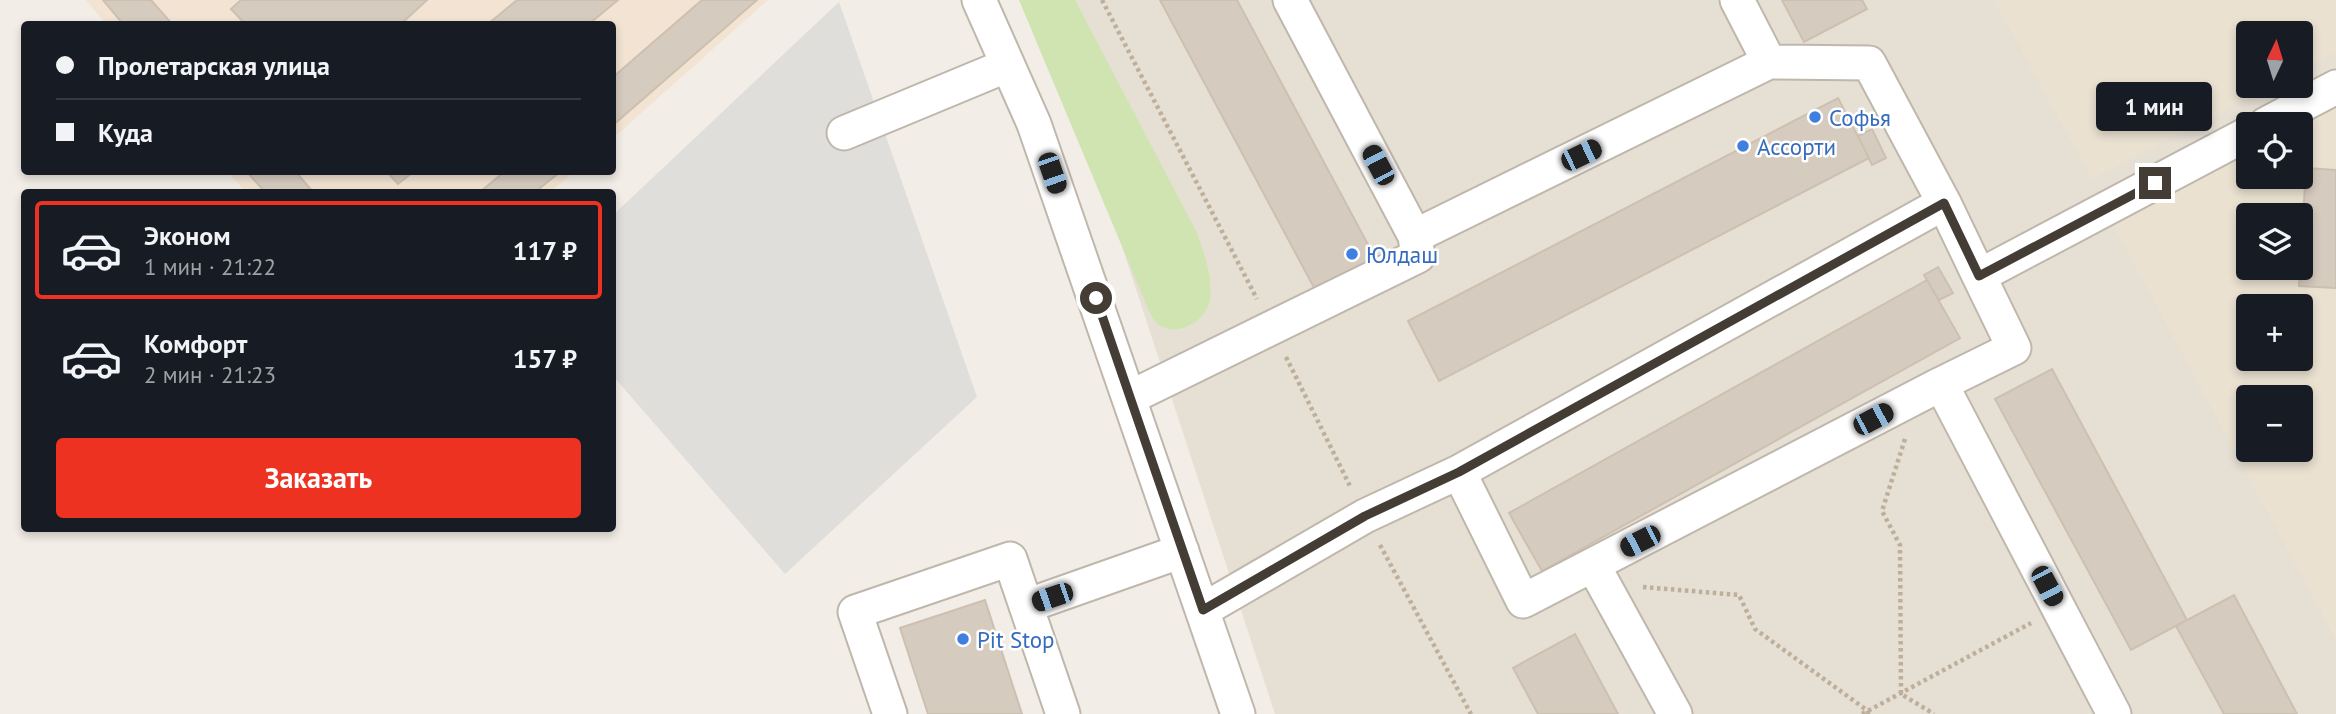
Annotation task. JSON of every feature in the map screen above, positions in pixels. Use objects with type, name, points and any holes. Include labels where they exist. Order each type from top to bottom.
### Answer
[{"type":"street","points":[[979,0],[1034,124],[1131,397],[1238,714]]},
{"type":"street","points":[[1131,397],[1418,256],[1415,236],[1290,0]]},
{"type":"street","points":[[1737,0],[1769,62]]},
{"type":"street","points":[[1415,236],[1769,62],[1869,63],[1944,203],[2014,348],[1930,389],[1598,575],[1523,601],[1459,472]]},
{"type":"street","points":[[844,133],[1008,65]]},
{"type":"street","points":[[2289,112],[2336,88]]},
{"type":"street","points":[[1979,276],[2236,141]]},
{"type":"street","points":[[1203,610],[1365,516],[1459,472],[1944,203]]},
{"type":"street","points":[[1930,389],[2059,608],[2114,714]]},
{"type":"street","points":[[1026,606],[1182,551]]},
{"type":"street","points":[[890,714],[855,612],[1010,559],[1063,714]]},
{"type":"street","points":[[1598,575],[1675,714]]},
{"type":"path","points":[[1901,694],[1900,545],[1882,511],[1930,389]]},
{"type":"path","points":[[1598,575],[1739,595],[1755,629],[1868,712]]},
{"type":"path","points":[[1862,714],[2059,608]]},
{"type":"path","points":[[1901,694],[1934,714]]},
{"type":"shaded area","points":[[86,0],[768,0],[616,135],[616,21],[104,21]]},
{"type":"shaded area","points":[[1027,0],[2336,0],[2336,714],[1275,714],[1085,133]]},
{"type":"shaded area","points":[[1994,0],[2336,0],[2336,53],[2314,64],[2314,21],[2236,21],[2236,98],[2250,98],[2092,179]]},
{"type":"shaded area","points":[[839,2],[977,397],[785,574],[616,379],[616,212]]},
{"type":"shaded area","points":[[2336,101],[2336,640],[2240,462],[2313,462],[2313,385],[2236,385],[2236,454],[2111,221],[2236,155],[2236,189],[2313,189],[2313,113]]},
{"type":"shaded area","points":[[231,175],[570,175],[554,189],[243,189]]},
{"type":"green space","points":[[1019,0],[1075,0],[1197,233],[1211,290],[1204,314],[1191,325],[1167,328],[1158,324],[1150,313]]},
{"type":"building","points":[[103,0],[151,0],[169,21],[120,21]]},
{"type":"building","points":[[241,0],[427,0],[404,21],[242,21],[231,9]]},
{"type":"building","points":[[517,0],[618,0],[593,21],[492,21]]},
{"type":"building","points":[[702,0],[757,0],[616,123],[616,75]]},
{"type":"building","points":[[1160,0],[1237,0],[1379,265],[1319,297]]},
{"type":"building","points":[[1782,0],[1862,0],[1867,9],[1804,42]]},
{"type":"building","points":[[1838,98],[1869,158],[1439,381],[1408,321]]},
{"type":"building","points":[[1872,129],[1886,158],[1872,165],[1858,136]]},
{"type":"building","points":[[2313,168],[2336,170],[2336,288],[2299,286],[2299,280],[2313,280],[2313,203],[2304,203],[2305,189],[2313,189]]},
{"type":"building","points":[[250,175],[299,175],[310,189],[262,189]]},
{"type":"building","points":[[390,175],[409,175],[398,184]]},
{"type":"building","points":[[500,175],[556,175],[539,189],[484,189]]},
{"type":"building","points":[[1938,267],[1953,293],[1939,300],[1924,275]]},
{"type":"building","points":[[1927,280],[1960,338],[1542,571],[1509,513]]},
{"type":"building","points":[[2052,369],[2187,620],[2131,650],[1995,399]]},
{"type":"building","points":[[2234,595],[2297,714],[2224,714],[2176,626]]},
{"type":"building","points":[[985,600],[1022,714],[928,714],[900,628]]},
{"type":"building","points":[[1575,634],[1618,714],[1538,714],[1513,668]]},
{"type":"place","name":"Софья","points":[[1815,117]]},
{"type":"place","name":"Ассорти","points":[[1743,146]]},
{"type":"place","name":"Юлдаш","points":[[1352,254]]},
{"type":"place","name":"Pit Stop","points":[[963,639]]},
{"type":"route","points":[[1096,298],[1203,610],[1365,516],[1459,472],[1944,203],[1979,276],[2155,183]]}]
